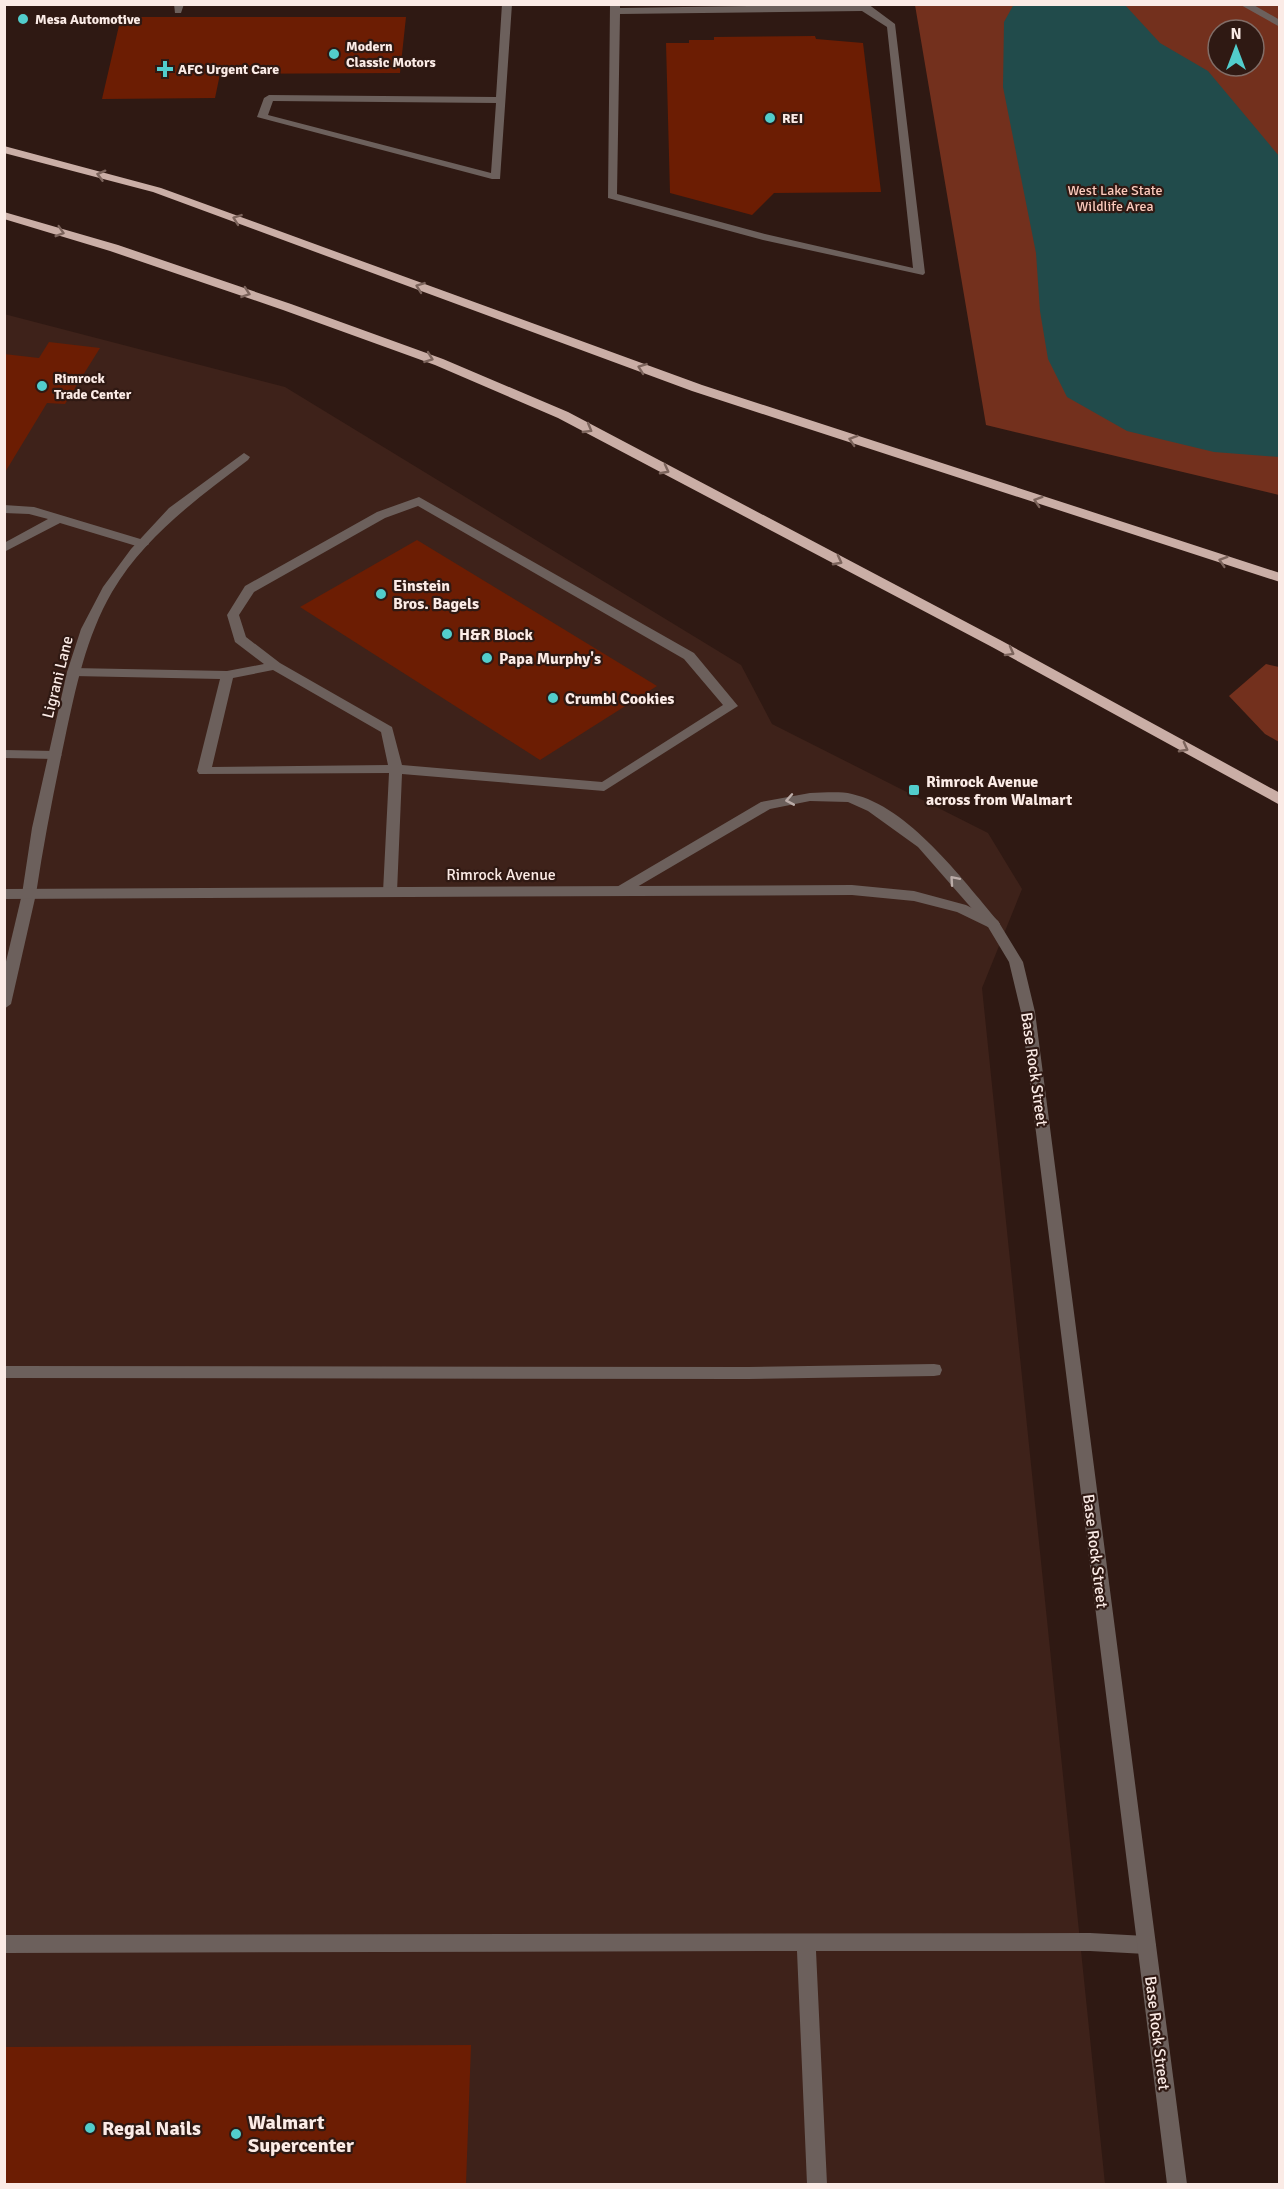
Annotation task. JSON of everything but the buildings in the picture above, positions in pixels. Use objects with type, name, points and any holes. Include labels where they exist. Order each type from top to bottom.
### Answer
[{"type":"highway","points":[[4,149],[157,190],[697,388],[973,480],[1280,578]]},
{"type":"highway","points":[[4,215],[114,248],[287,307],[439,362],[563,415],[997,644],[1280,800]]},
{"type":"street","points":[[501,100],[269,98],[262,117],[496,177],[501,100],[507,4]]},
{"type":"street","points":[[1244,4],[1280,24]]},
{"type":"street","points":[[864,6],[892,26],[919,273],[763,237],[612,196],[615,8],[864,6]]},
{"type":"street","name":"Ligrani Lane","points":[[4,1004],[29,894],[39,828],[73,672],[87,629],[107,590],[143,544],[173,511],[244,457]]},
{"type":"street","points":[[227,675],[204,771],[396,769],[604,787],[730,706],[689,656],[419,501],[381,515],[249,590],[233,615],[240,639],[275,666],[387,730],[396,769],[390,892]]},
{"type":"street","points":[[4,509],[30,510],[143,544]]},
{"type":"street","points":[[4,549],[58,519]]},
{"type":"street","points":[[73,672],[227,675],[275,666]]},
{"type":"street","points":[[4,754],[55,755]]},
{"type":"street","name":"Base Rock Street","points":[[620,891],[766,805],[810,797],[850,798],[873,808],[923,844],[993,924],[1016,962],[1028,1012],[1177,2184]]},
{"type":"street","name":"Rimrock Avenue","points":[[4,894],[862,891],[914,896],[961,908],[993,924]]},
{"type":"street","points":[[4,1372],[748,1373],[934,1370]]},
{"type":"street","points":[[806,1942],[817,2184]]},
{"type":"street","points":[[4,1944],[1090,1942],[1146,1945]]},
{"type":"shaded area","points":[[4,314],[285,387],[741,665],[772,724],[988,833],[1022,889],[982,988],[1105,2184],[5,2184]]},
{"type":"green space","name":"West Lake State Wildlife Area","points":[[915,5],[1279,5],[1279,495],[986,425]]},
{"type":"green space","points":[[1266,664],[1279,667],[1279,742],[1265,734],[1229,696]]},
{"type":"water","name":"West Lake State Wildlife Area","points":[[1014,4],[1125,5],[1160,43],[1206,70],[1206,78],[1214,78],[1279,156],[1279,457],[1214,452],[1127,431],[1067,397],[1048,359],[1040,311],[1036,253],[1003,87],[1004,22]]},
{"type":"place","name":"Mesa Automotive","points":[[23,19]]},
{"type":"place","name":"Modern Classic Motors","points":[[334,54]]},
{"type":"place","name":"AFC Urgent Care","points":[[165,69]]},
{"type":"place","name":"REI","points":[[770,118]]},
{"type":"place","name":"Rimrock Trade Center","points":[[42,386]]},
{"type":"place","name":"Einstein Bros. Bagels","points":[[381,594]]},
{"type":"place","name":"H&R Block","points":[[447,634]]},
{"type":"place","name":"Papa Murphy's","points":[[487,658]]},
{"type":"place","name":"Crumbl Cookies","points":[[553,698]]},
{"type":"place","name":"Rimrock Avenue across from Walmart","points":[[914,790]]},
{"type":"place","name":"Regal Nails","points":[[90,2128]]},
{"type":"place","name":"Walmart Supercenter","points":[[236,2134]]}]
